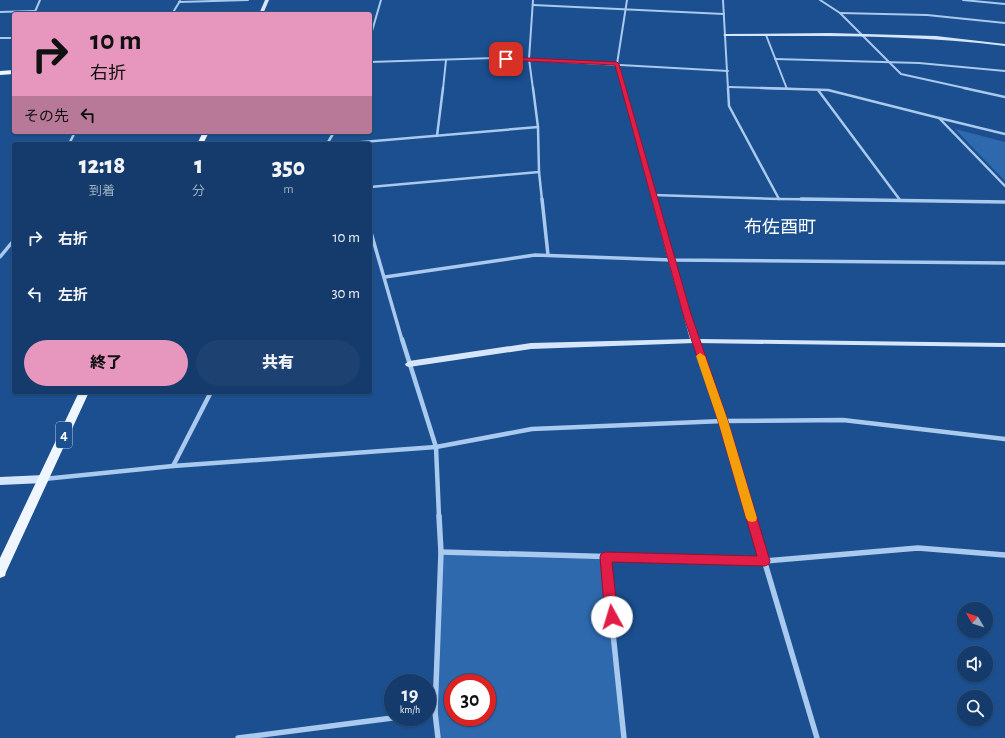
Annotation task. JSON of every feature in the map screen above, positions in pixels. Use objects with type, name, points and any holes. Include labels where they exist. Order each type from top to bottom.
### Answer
[{"type":"main road","points":[[0,73],[12,72]]},
{"type":"main road","name":"4","points":[[0,572],[83,394]]},
{"type":"street","points":[[0,12],[35,11],[40,0]]},
{"type":"street","points":[[173,12],[180,1],[248,0]]},
{"type":"street","points":[[262,12],[267,0]]},
{"type":"street","points":[[372,31],[381,0]]},
{"type":"street","points":[[533,0],[529,59],[538,127],[539,172],[548,255]]},
{"type":"street","points":[[627,0],[617,64],[695,341],[723,421],[817,738]]},
{"type":"street","points":[[723,0],[729,106],[779,199]]},
{"type":"street","points":[[820,0],[840,13],[864,35],[901,74],[1005,97]]},
{"type":"street","points":[[964,0],[1005,4]]},
{"type":"street","points":[[533,5],[724,14]]},
{"type":"street","points":[[840,13],[927,15],[1005,23]]},
{"type":"street","points":[[725,35],[864,35],[947,38],[1005,45]]},
{"type":"street","points":[[766,35],[786,89]]},
{"type":"street","points":[[0,38],[12,38]]},
{"type":"street","points":[[372,62],[529,59],[728,71]]},
{"type":"street","points":[[775,59],[955,64],[1005,71]]},
{"type":"street","points":[[437,136],[446,60]]},
{"type":"street","points":[[729,87],[828,90],[1005,134]]},
{"type":"street","points":[[818,90],[900,200]]},
{"type":"street","points":[[939,118],[1004,184]]},
{"type":"street","points":[[364,142],[538,127]]},
{"type":"street","points":[[372,187],[539,172]]},
{"type":"street","points":[[653,195],[779,199],[1005,202]]},
{"type":"street","points":[[372,235],[409,364],[436,447],[441,552],[436,685]]},
{"type":"street","points":[[0,257],[12,242]]},
{"type":"street","points":[[385,277],[535,255],[671,260],[1005,263]]},
{"type":"street","points":[[409,364],[531,346],[695,341],[1005,345]]},
{"type":"street","points":[[173,466],[209,394]]},
{"type":"street","points":[[0,481],[44,479],[173,466],[436,447],[532,429],[723,421],[843,420],[1005,439]]},
{"type":"street","points":[[441,552],[765,561],[918,548],[1005,555]]},
{"type":"street","points":[[605,557],[624,738]]},
{"type":"street","points":[[238,738],[384,719]]},
{"type":"street","points":[[436,721],[438,738]]},
{"type":"shaded area","points":[[955,129],[1005,142],[1005,181]]},
{"type":"shaded area","points":[[441,552],[605,557],[624,738],[438,738],[436,721],[436,685]]},
{"type":"slow traffic","points":[[700,356],[723,421],[752,518]]},
{"type":"district","name":"布佐酉町","points":[[780,227]]},
{"type":"route","points":[[506,59],[617,64],[695,341],[723,421],[765,561],[605,557],[612,617]]}]
